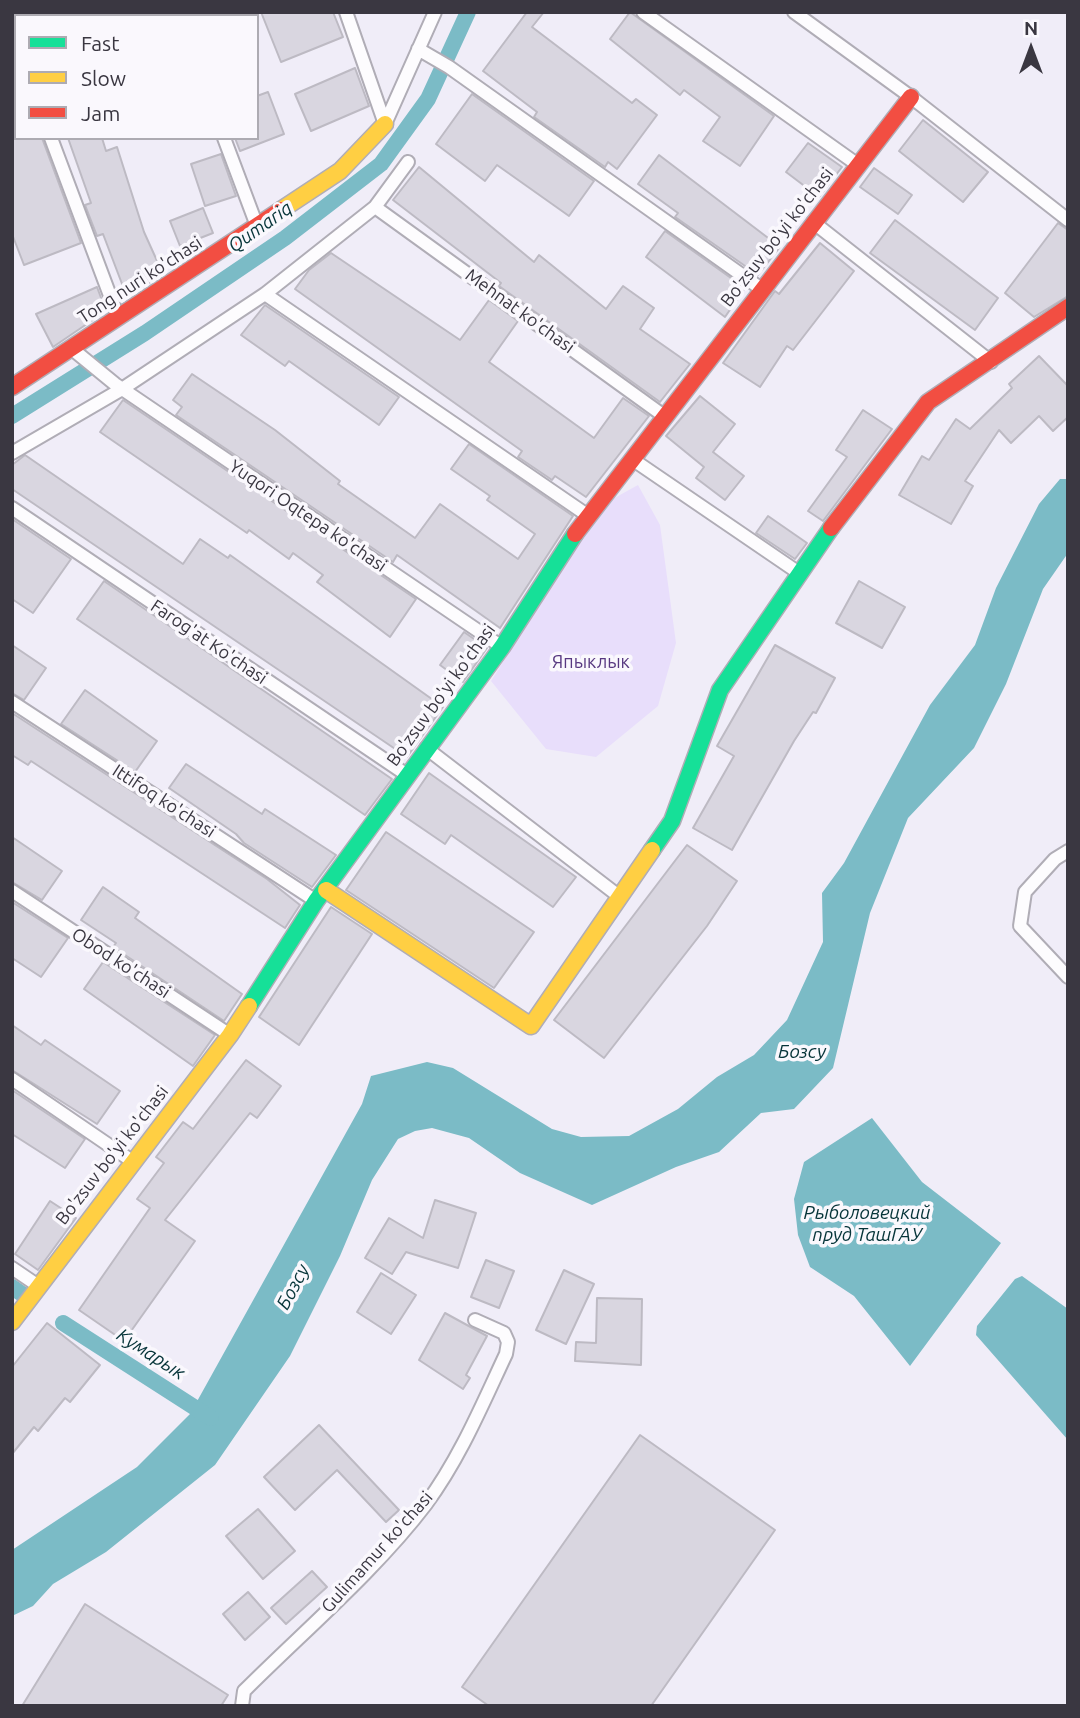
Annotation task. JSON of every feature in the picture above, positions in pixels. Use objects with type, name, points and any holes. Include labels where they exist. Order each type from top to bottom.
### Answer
[{"type":"street","points":[[346,12],[385,124]]},
{"type":"street","points":[[385,124],[423,52],[435,12]]},
{"type":"street","points":[[643,12],[858,165]]},
{"type":"street","points":[[794,12],[911,97],[1068,220]]},
{"type":"street","points":[[423,52],[449,67],[760,288]]},
{"type":"street","name":"Bo'zsuv bo'yi ko'chasi","points":[[12,1322],[37,1285],[230,1035],[321,896],[502,647],[587,516],[760,288],[911,97]]},
{"type":"street","name":"Tong nuri ko'chasi","points":[[12,387],[340,171],[385,124]]},
{"type":"street","points":[[52,140],[118,317]]},
{"type":"street","points":[[225,140],[257,226]]},
{"type":"street","points":[[12,453],[265,293],[375,207],[408,162]]},
{"type":"street","name":"Mehnat ko'chasi","points":[[375,207],[664,416]]},
{"type":"street","points":[[813,222],[991,362]]},
{"type":"street","points":[[265,293],[587,516]]},
{"type":"street","points":[[321,896],[531,1026],[672,821],[720,690],[799,573],[877,465],[928,402],[991,362],[1068,307]]},
{"type":"street","name":"Yuqori Oqtepa ko'chasi","points":[[71,348],[118,387],[502,647]]},
{"type":"street","points":[[632,459],[799,573]]},
{"type":"street","name":"Farog'at Ko'chasi","points":[[12,509],[407,775]]},
{"type":"street","name":"Ittifoq ko'chasi","points":[[12,702],[321,896]]},
{"type":"street","points":[[426,748],[620,897]]},
{"type":"street","points":[[1068,851],[1055,859],[1024,892],[1020,926],[1068,977]]},
{"type":"street","name":"Obod ko'chasi","points":[[12,891],[230,1035]]},
{"type":"street","points":[[12,1079],[132,1161]]},
{"type":"street","points":[[12,1268],[37,1285]]},
{"type":"street","name":"Gulimamur ko'chasi","points":[[242,1706],[244,1691],[373,1562],[426,1504],[466,1440],[506,1354],[508,1342],[504,1333],[475,1320]]},
{"type":"green space","name":"Япыклык","points":[[638,485],[660,525],[676,643],[658,706],[596,757],[546,749],[491,681],[600,506]]},
{"type":"water","name":"Бозсу","points":[[1060,479],[1068,479],[1068,553],[1043,589],[1006,684],[974,748],[908,818],[870,913],[833,1068],[794,1109],[761,1113],[719,1152],[676,1167],[592,1205],[520,1173],[469,1138],[432,1128],[415,1131],[398,1139],[372,1180],[340,1256],[290,1356],[215,1465],[106,1552],[53,1584],[33,1606],[12,1616],[12,1550],[137,1467],[190,1414],[362,1104],[371,1076],[427,1062],[453,1068],[552,1129],[581,1137],[629,1136],[678,1109],[717,1077],[754,1055],[787,1020],[823,942],[822,893],[844,863],[930,705],[975,645],[996,588],[1039,504]]},
{"type":"water","name":"Рыболовецкий пруд ТашГАУ","points":[[872,1118],[922,1182],[1001,1243],[910,1366],[854,1296],[810,1267],[798,1235],[794,1199],[804,1162]]},
{"type":"water","points":[[1022,1276],[1068,1309],[1068,1440],[976,1335],[977,1326],[1015,1279]]},
{"type":"building","points":[[261,12],[333,12],[343,37],[281,62]]},
{"type":"building","points":[[527,12],[544,12],[532,27],[632,103],[636,99],[657,115],[617,169],[608,162],[605,167],[534,117],[537,112],[483,71]]},
{"type":"building","points":[[630,12],[774,116],[740,166],[703,141],[720,117],[684,90],[680,95],[610,39]]},
{"type":"building","points":[[355,68],[369,106],[311,131],[295,94]]},
{"type":"building","points":[[268,92],[284,134],[240,151],[236,140],[259,140],[259,95]]},
{"type":"building","points":[[472,94],[594,181],[569,216],[497,165],[485,181],[436,144]]},
{"type":"building","points":[[923,120],[988,172],[963,202],[899,151]]},
{"type":"building","points":[[12,138],[43,140],[81,243],[24,265],[12,234]]},
{"type":"building","points":[[69,140],[103,140],[106,151],[117,147],[144,232],[163,274],[127,297],[103,234],[97,236],[85,205],[91,203]]},
{"type":"building","points":[[808,143],[842,167],[819,197],[786,172]]},
{"type":"building","points":[[221,154],[236,196],[205,206],[191,164]]},
{"type":"building","points":[[659,155],[780,247],[758,275],[675,217],[678,213],[638,184]]},
{"type":"building","points":[[419,167],[534,262],[539,255],[606,309],[623,286],[654,308],[640,329],[690,364],[660,402],[499,286],[501,283],[393,200]]},
{"type":"building","points":[[874,168],[912,195],[898,214],[860,187]]},
{"type":"building","points":[[203,208],[213,233],[180,246],[170,221]]},
{"type":"building","points":[[895,220],[998,298],[975,330],[870,253]]},
{"type":"building","points":[[1058,223],[1068,230],[1068,296],[1034,317],[1005,293]]},
{"type":"building","points":[[665,231],[745,288],[725,317],[646,257]]},
{"type":"building","points":[[820,243],[854,271],[793,350],[787,346],[760,387],[723,363],[775,291],[779,294]]},
{"type":"building","points":[[331,253],[460,340],[489,300],[518,321],[489,362],[594,438],[623,398],[649,416],[586,497],[555,476],[552,480],[518,457],[522,451],[295,289],[309,270]]},
{"type":"building","points":[[97,287],[106,311],[53,347],[36,314]]},
{"type":"building","points":[[265,305],[399,397],[379,425],[289,361],[285,366],[241,335]]},
{"type":"building","points":[[1039,356],[1068,386],[1068,417],[1053,431],[1039,416],[1011,443],[999,430],[965,481],[973,486],[951,524],[899,495],[922,456],[929,460],[956,419],[970,429],[1012,388],[1009,384]]},
{"type":"building","points":[[192,374],[275,430],[340,481],[338,484],[415,538],[440,504],[518,559],[535,534],[487,500],[490,496],[451,469],[469,444],[573,516],[500,628],[397,555],[393,562],[176,415],[182,407],[173,400]]},
{"type":"building","points":[[700,396],[735,424],[713,452],[744,476],[725,500],[696,478],[704,467],[666,436]]},
{"type":"building","points":[[123,400],[416,599],[390,637],[317,582],[323,575],[293,553],[289,559],[249,530],[247,533],[100,432]]},
{"type":"building","points":[[863,410],[892,429],[823,521],[808,511],[847,457],[836,450]]},
{"type":"building","points":[[25,455],[183,564],[200,539],[228,558],[230,555],[443,707],[407,757],[12,489],[12,465]]},
{"type":"building","points":[[768,516],[807,543],[795,559],[756,533]]},
{"type":"building","points":[[12,519],[71,559],[33,613],[12,599]]},
{"type":"building","points":[[104,581],[392,779],[365,815],[77,619]]},
{"type":"building","points":[[859,581],[905,607],[882,648],[836,623]]},
{"type":"building","points":[[464,632],[487,648],[463,682],[440,665]]},
{"type":"building","points":[[12,645],[46,668],[24,700],[12,693]]},
{"type":"building","points":[[775,645],[835,678],[816,713],[813,712],[794,741],[732,850],[693,828],[734,756],[717,746]]},
{"type":"building","points":[[85,690],[157,741],[135,772],[61,724]]},
{"type":"building","points":[[12,713],[267,879],[300,905],[285,928],[31,761],[28,765],[12,755]]},
{"type":"building","points":[[186,764],[262,814],[265,809],[336,855],[312,887],[244,843],[236,834],[169,788]]},
{"type":"building","points":[[429,773],[576,877],[553,907],[451,835],[445,844],[401,814]]},
{"type":"building","points":[[386,832],[534,932],[494,988],[346,890]]},
{"type":"building","points":[[12,837],[62,871],[42,900],[12,882]]},
{"type":"building","points":[[687,845],[737,881],[707,926],[604,1058],[554,1020]]},
{"type":"building","points":[[103,887],[139,912],[135,918],[242,994],[224,1021],[113,947],[116,943],[81,920]]},
{"type":"building","points":[[12,902],[68,938],[41,977],[12,958]]},
{"type":"building","points":[[331,907],[372,934],[299,1045],[259,1017]]},
{"type":"building","points":[[103,962],[215,1035],[193,1066],[84,989]]},
{"type":"building","points":[[12,1025],[41,1045],[45,1040],[120,1091],[97,1124],[12,1070]]},
{"type":"building","points":[[246,1060],[281,1086],[257,1118],[250,1113],[165,1220],[195,1241],[124,1341],[79,1310],[150,1208],[137,1199],[164,1163],[156,1157],[183,1122],[193,1129]]},
{"type":"building","points":[[12,1090],[85,1139],[65,1168],[12,1134]]},
{"type":"building","points":[[435,1200],[476,1213],[458,1268],[406,1252],[392,1274],[365,1258],[389,1218],[423,1238]]},
{"type":"building","points":[[50,1201],[76,1218],[38,1270],[15,1254]]},
{"type":"building","points":[[486,1260],[514,1271],[499,1308],[471,1297]]},
{"type":"building","points":[[564,1270],[594,1284],[566,1344],[536,1330]]},
{"type":"building","points":[[381,1273],[416,1295],[391,1334],[357,1312]]},
{"type":"building","points":[[597,1298],[642,1299],[641,1365],[575,1361],[576,1342],[596,1343]]},
{"type":"building","points":[[445,1313],[487,1336],[466,1375],[470,1378],[463,1389],[419,1360]]},
{"type":"building","points":[[47,1323],[100,1365],[70,1402],[65,1398],[38,1431],[34,1427],[12,1454],[12,1367]]},
{"type":"building","points":[[319,1425],[399,1510],[386,1522],[337,1470],[295,1510],[264,1477]]},
{"type":"building","points":[[640,1435],[775,1530],[651,1706],[489,1706],[462,1687]]},
{"type":"building","points":[[258,1509],[295,1551],[263,1579],[226,1536]]},
{"type":"building","points":[[312,1571],[327,1587],[286,1624],[271,1608]]},
{"type":"building","points":[[248,1592],[270,1617],[245,1640],[223,1614]]},
{"type":"building","points":[[85,1604],[228,1695],[221,1706],[22,1706]]},
{"type":"waterway","name":"Qumariq","points":[[12,416],[145,333],[285,238],[381,164],[428,99],[468,12]]},
{"type":"waterway","name":"Кумарык","points":[[12,1287],[22,1294]]},
{"type":"waterway","name":"Кумарык","points":[[63,1323],[211,1418]]},
{"type":"traffic: fast","points":[[652,850],[672,821],[720,690],[831,528]]},
{"type":"traffic: fast","points":[[249,1006],[316,901],[502,647],[575,534]]},
{"type":"traffic: slow","points":[[281,210],[340,171],[385,124]]},
{"type":"traffic: slow","points":[[326,890],[531,1026],[652,850]]},
{"type":"traffic: slow","points":[[12,1322],[230,1035],[249,1006]]},
{"type":"traffic: jam","points":[[575,534],[911,97]]},
{"type":"traffic: jam","points":[[12,387],[281,210]]},
{"type":"traffic: jam","points":[[831,528],[928,402],[1068,307]]}]
